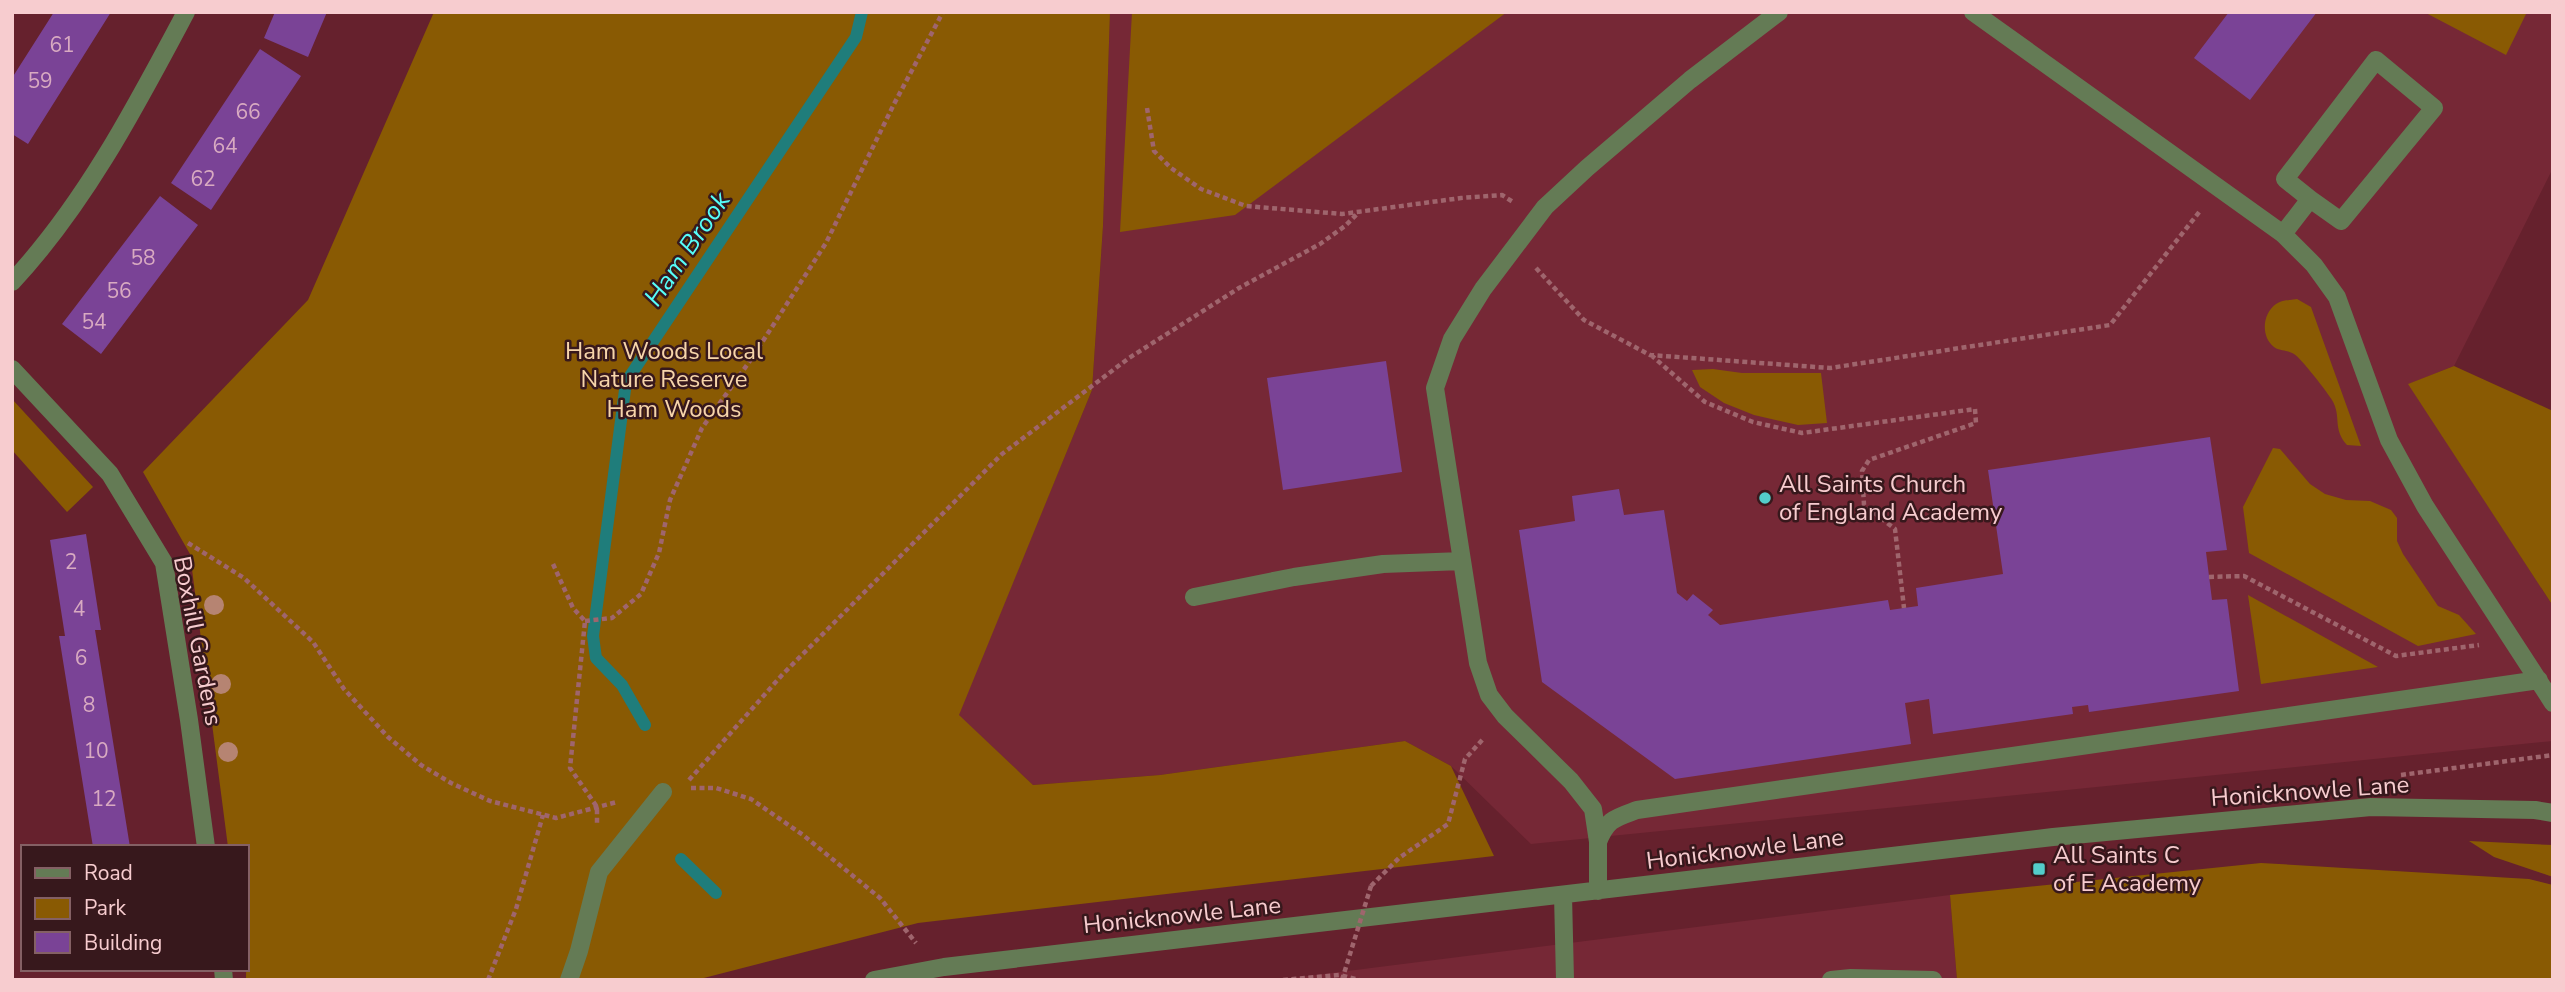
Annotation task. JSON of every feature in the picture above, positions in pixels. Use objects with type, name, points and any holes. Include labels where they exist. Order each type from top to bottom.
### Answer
[{"type":"street","points":[[12,282],[74,205],[142,95],[186,12]]},
{"type":"street","points":[[1598,891],[1598,842],[1593,809],[1571,781],[1505,716],[1489,695],[1478,663],[1435,388],[1452,339],[1483,289],[1545,207],[1690,79],[1779,12]]},
{"type":"street","points":[[1973,12],[2283,234],[2314,265],[2337,297],[2348,334],[2389,440],[2425,506],[2553,703]]},
{"type":"street","points":[[2376,60],[2434,108],[2341,221],[2309,199],[2285,180],[2376,60]]},
{"type":"street","points":[[2283,234],[2309,199]]},
{"type":"street","name":"Boxhill Gardens","points":[[12,369],[110,474],[164,562],[206,845]]},
{"type":"street","points":[[1194,597],[1294,577],[1383,564],[1462,561]]},
{"type":"street","points":[[1598,842],[1604,827],[1613,819],[1637,810],[2539,680]]},
{"type":"street","points":[[569,980],[599,872],[663,792]]},
{"type":"street","name":"Honicknowle Lane","points":[[873,980],[944,967],[2053,837],[2371,807],[2535,810],[2553,813]]},
{"type":"street","points":[[1563,895],[1565,980]]},
{"type":"street","points":[[1830,980],[1933,980]]},
{"type":"path","points":[[585,621],[612,618],[641,594],[659,553],[670,500],[702,428],[752,358],[826,243],[894,104],[943,12]]},
{"type":"path","points":[[1147,108],[1154,151],[1171,168],[1201,189],[1246,206],[1342,214],[1502,195],[1537,218]]},
{"type":"path","points":[[1650,355],[1830,368],[2110,325],[2218,189]]},
{"type":"path","points":[[944,967],[917,944],[880,898],[803,835],[762,806],[751,799],[716,788],[681,788],[782,675],[1002,454],[1129,358],[1239,288],[1320,244],[1359,212]]},
{"type":"path","points":[[1516,245],[1584,320],[1650,355],[1705,402],[1753,422],[1802,433],[1975,409],[1976,423],[1869,460],[1861,471],[1864,505],[1895,529],[1904,608]]},
{"type":"path","points":[[180,538],[244,578],[313,642],[344,689],[388,737],[421,765],[451,783],[491,801],[556,818],[597,807],[570,768],[585,621],[573,608],[553,564]]},
{"type":"path","points":[[2209,576],[2244,576],[2396,656],[2487,644],[2510,636]]},
{"type":"path","points":[[1342,980],[1371,886],[1399,858],[1448,824],[1465,759],[1505,716]]},
{"type":"path","points":[[2371,807],[2378,779],[2553,755]]},
{"type":"path","points":[[488,980],[516,909],[543,815]]},
{"type":"path","points":[[1283,980],[1340,975],[1359,980]]},
{"type":"shaded area","name":"All Saints Church of England Academy","points":[[1110,12],[2553,12],[2553,168],[2454,366],[2409,384],[2553,606],[2553,741],[1531,844],[1451,766],[1405,741],[1160,775],[1033,785],[958,715],[1092,390],[1103,226]]},
{"type":"shaded area","points":[[1950,895],[1957,980],[1276,980]]},
{"type":"green space","name":"Ham Woods","points":[[434,12],[1110,12],[1103,226],[1092,390],[959,715],[1033,785],[1160,775],[1405,741],[1451,766],[1494,856],[918,923],[696,980],[246,980],[248,845],[228,845],[190,554],[143,472],[308,300]]},
{"type":"green space","points":[[1132,12],[1507,12],[1235,215],[1120,232]]},
{"type":"green space","points":[[2424,12],[2527,12],[2506,55]]},
{"type":"green space","points":[[2297,299],[2311,307],[2361,446],[2347,445],[2342,439],[2335,406],[2308,368],[2294,354],[2274,347],[2267,337],[2265,325],[2268,313],[2276,304]]},
{"type":"green space","points":[[2454,366],[2553,411],[2553,606],[2408,384]]},
{"type":"green space","points":[[1713,369],[1742,373],[1821,373],[1827,423],[1798,425],[1754,415],[1724,403],[1700,387],[1692,370]]},
{"type":"green space","points":[[12,399],[93,487],[67,512],[12,450]]},
{"type":"green space","points":[[2273,448],[2280,449],[2310,484],[2325,494],[2346,500],[2370,501],[2391,510],[2397,518],[2397,541],[2403,554],[2438,606],[2459,615],[2476,634],[2418,646],[2249,553],[2243,507]]},
{"type":"green space","points":[[2248,595],[2378,667],[2261,684]]},
{"type":"green space","points":[[2469,841],[2553,845],[2553,877],[2494,857]]},
{"type":"green space","points":[[2261,863],[2529,879],[2553,885],[2553,980],[1957,980],[1950,895]]},
{"type":"building","points":[[54,12],[111,12],[28,144],[12,134],[12,78]]},
{"type":"building","points":[[275,12],[327,12],[308,57],[264,38]]},
{"type":"building","points":[[2229,12],[2317,12],[2250,100],[2194,58]]},
{"type":"building","points":[[260,49],[301,76],[211,210],[171,183]]},
{"type":"building","points":[[160,196],[198,225],[101,354],[62,324]]},
{"type":"building","points":[[1386,361],[1402,472],[1283,490],[1267,378]]},
{"type":"building","points":[[2210,437],[2227,550],[2206,552],[2212,600],[2227,599],[2239,691],[2089,712],[2088,705],[2072,707],[2073,714],[1933,734],[1929,699],[1905,703],[1911,744],[1675,779],[1542,682],[1519,530],[1575,521],[1572,496],[1619,489],[1624,515],[1664,510],[1677,593],[1687,601],[1693,594],[1713,610],[1708,615],[1720,625],[1888,600],[1890,610],[1918,606],[1916,588],[2003,574],[1988,470]]},
{"type":"building","points":[[86,534],[101,630],[95,630],[130,845],[93,845],[59,636],[65,636],[50,540]]},
{"type":"waterway","name":"Ham Brook","points":[[645,725],[622,685],[596,658],[593,636],[626,382],[856,37],[862,12]]},
{"type":"waterway","points":[[681,859],[716,893]]},
{"type":"place","name":"All Saints Church of England Academy","points":[[1765,498]]},
{"type":"place","name":"All Saints C of E Academy","points":[[2039,869]]},
{"type":"park label","name":"Ham Woods Local Nature Reserve","points":[[664,365]]}]
